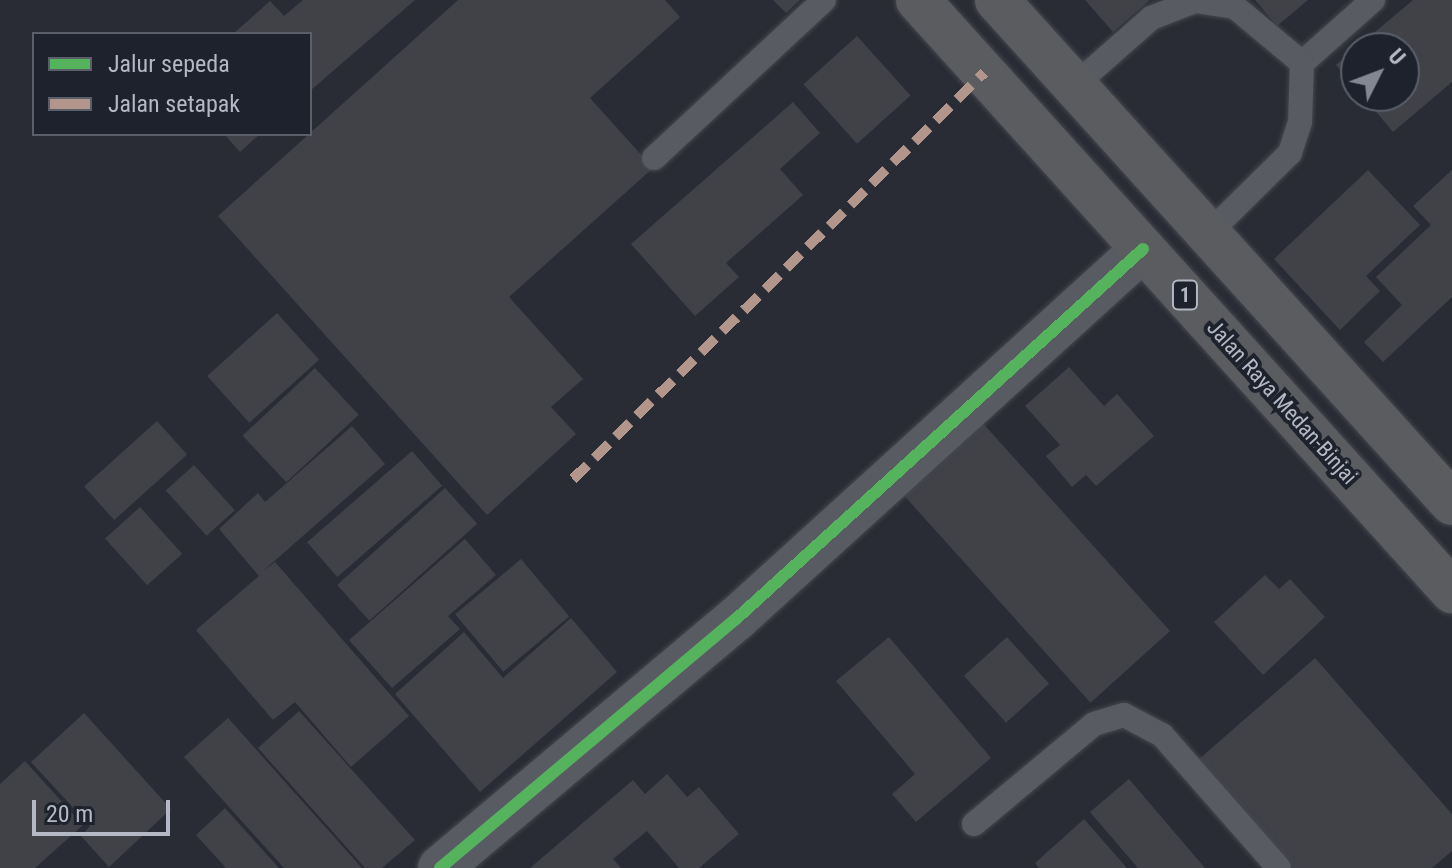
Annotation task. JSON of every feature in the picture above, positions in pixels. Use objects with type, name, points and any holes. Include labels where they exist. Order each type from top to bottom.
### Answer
[{"type":"highway","name":"Jalan Raya Medan-Binjai","points":[[918,0],[1452,591]]},
{"type":"highway","points":[[997,0],[1452,503]]},
{"type":"highway","points":[[1353,482],[1398,443]]},
{"type":"street","points":[[440,868],[736,619],[1143,249]]},
{"type":"lane","points":[[654,158],[824,0]]},
{"type":"lane","points":[[1208,234],[1290,153],[1300,122],[1302,63],[1373,0]]},
{"type":"lane","points":[[1074,86],[1151,18],[1195,1],[1235,7],[1302,63]]},
{"type":"lane","points":[[974,824],[1094,724],[1124,715],[1162,735],[1279,868]]},
{"type":"building","points":[[303,0],[415,0],[312,89],[312,32],[235,32],[270,1],[284,16]]},
{"type":"building","points":[[458,0],[665,0],[680,17],[590,98],[653,168],[509,297],[583,379],[551,407],[576,434],[487,515],[218,216],[307,136],[312,136],[312,131]]},
{"type":"building","points":[[773,0],[800,0],[786,13]]},
{"type":"building","points":[[1085,0],[1150,0],[1113,32]]},
{"type":"building","points":[[1255,0],[1308,0],[1277,26]]},
{"type":"building","points":[[1413,0],[1452,0],[1452,82],[1420,109],[1420,32],[1375,32]]},
{"type":"building","points":[[857,36],[911,95],[857,144],[803,84]]},
{"type":"building","points":[[793,102],[820,133],[780,169],[803,195],[726,263],[739,277],[695,316],[631,244]]},
{"type":"building","points":[[1376,112],[1417,112],[1393,132]]},
{"type":"building","points":[[226,136],[258,136],[240,152]]},
{"type":"building","points":[[1368,170],[1420,225],[1366,276],[1380,291],[1340,330],[1274,259]]},
{"type":"building","points":[[1452,170],[1452,297],[1383,362],[1364,342],[1402,305],[1376,277],[1431,225],[1413,206]]},
{"type":"building","points":[[277,313],[319,360],[249,423],[207,376]]},
{"type":"building","points":[[1069,367],[1104,406],[1117,394],[1154,436],[1096,486],[1086,475],[1072,487],[1046,456],[1060,445],[1025,406]]},
{"type":"building","points":[[315,368],[359,415],[286,482],[243,436]]},
{"type":"building","points":[[980,420],[1170,631],[1091,703],[900,492]]},
{"type":"building","points":[[157,421],[187,454],[114,520],[84,487]]},
{"type":"building","points":[[352,426],[385,464],[263,571],[275,562],[409,716],[351,767],[295,702],[273,720],[196,630],[259,576],[219,529],[258,493],[265,502]]},
{"type":"building","points":[[412,451],[442,486],[337,577],[307,542]]},
{"type":"building","points":[[194,465],[235,510],[207,536],[166,490]]},
{"type":"building","points":[[445,488],[477,524],[369,621],[337,585]]},
{"type":"building","points":[[140,507],[182,554],[147,585],[105,538]]},
{"type":"building","points":[[465,539],[496,575],[448,616],[460,629],[392,688],[349,640]]},
{"type":"building","points":[[521,559],[569,616],[503,672],[455,614]]},
{"type":"building","points":[[1265,575],[1279,589],[1290,579],[1325,617],[1263,675],[1214,622]]},
{"type":"building","points":[[571,618],[617,672],[480,792],[395,694],[464,632],[503,678]]},
{"type":"building","points":[[889,637],[991,758],[916,822],[892,794],[915,774],[836,681]]},
{"type":"building","points":[[1007,637],[1049,684],[1006,723],[964,676]]},
{"type":"building","points":[[1315,658],[1452,814],[1452,851],[1432,868],[1293,868],[1199,759]]},
{"type":"building","points":[[299,711],[415,840],[382,868],[365,868],[258,748]]},
{"type":"building","points":[[84,713],[171,809],[109,867],[81,836],[90,826],[31,762]]},
{"type":"building","points":[[228,718],[362,868],[284,868],[184,757]]},
{"type":"building","points":[[25,761],[83,825],[35,868],[0,868],[0,784]]},
{"type":"building","points":[[667,774],[687,797],[699,787],[739,834],[699,868],[679,868],[647,831],[613,859],[621,868],[530,868],[633,780],[645,794]]},
{"type":"building","points":[[1129,779],[1205,868],[1138,868],[1090,812]]},
{"type":"building","points":[[225,808],[279,868],[226,868],[196,835]]},
{"type":"building","points":[[1084,819],[1127,868],[1039,868],[1035,863]]},
{"type":"marked path","points":[[573,479],[984,73]]},
{"type":"cycle path","points":[[440,868],[736,619],[1143,249]]}]
